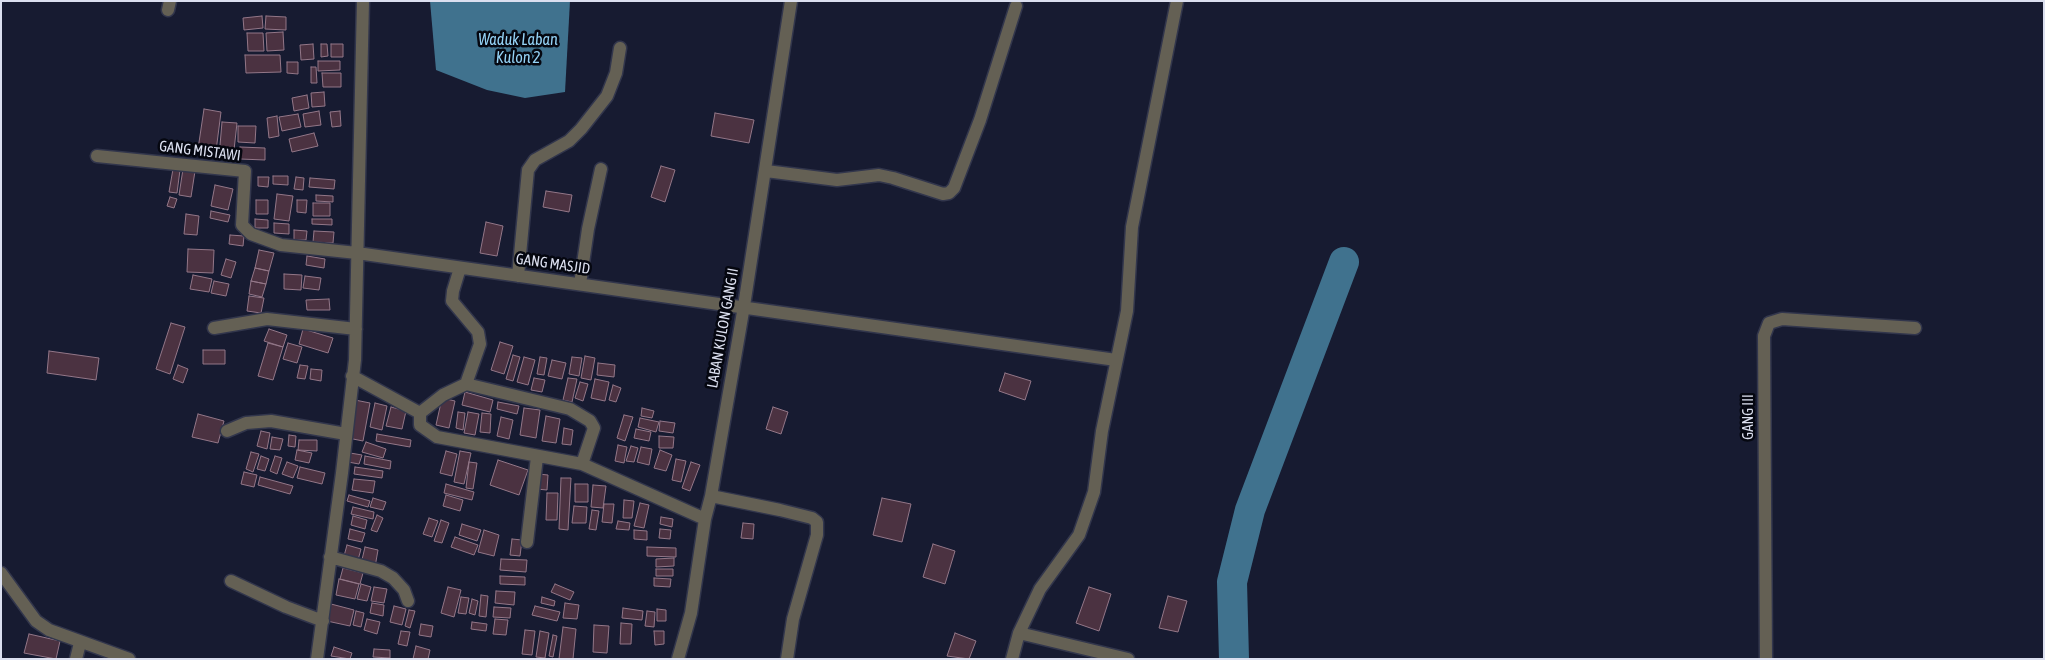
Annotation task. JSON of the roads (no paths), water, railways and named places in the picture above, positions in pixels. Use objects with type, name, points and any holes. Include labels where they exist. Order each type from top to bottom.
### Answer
[{"type":"street","points":[[317,659],[346,434],[356,329],[363,1]]},
{"type":"street","name":"LABAN KULON GANG II","points":[[678,659],[691,614],[705,519],[711,496],[744,306],[791,1]]},
{"type":"street","points":[[1012,659],[1019,633],[1040,589],[1078,535],[1094,492],[1102,431],[1127,311],[1132,227],[1177,1]]},
{"type":"street","points":[[766,171],[837,180],[879,175],[943,194],[949,193],[954,188],[980,120],[1016,6]]},
{"type":"street","points":[[518,276],[528,170],[535,160],[569,141],[607,96],[616,72],[620,48]]},
{"type":"street","name":"GANG MISTAWI","points":[[97,156],[245,171],[242,225],[251,234],[281,245],[357,253]]},
{"type":"street","points":[[580,284],[588,229],[601,169]]},
{"type":"street","name":"GANG MASJID","points":[[357,253],[744,306],[1116,360]]},
{"type":"street","points":[[460,268],[452,300],[478,332],[480,344],[466,384]]},
{"type":"street","points":[[214,328],[267,318],[356,329]]},
{"type":"street","name":"GANG III","points":[[1766,659],[1764,336],[1769,323],[1782,318],[1915,328]]},
{"type":"street","points":[[352,376],[420,413]]},
{"type":"street","points":[[420,413],[443,395],[466,384],[570,409],[590,421],[594,428],[582,464]]},
{"type":"street","points":[[420,413],[420,425],[437,437],[582,464],[705,519]]},
{"type":"street","points":[[227,431],[246,423],[271,421],[346,434]]},
{"type":"street","points":[[527,542],[537,457]]},
{"type":"street","points":[[711,496],[780,510],[812,518],[817,522],[817,535],[793,619],[787,659]]},
{"type":"street","points":[[330,557],[381,571],[393,578],[404,590],[408,601]]},
{"type":"street","points":[[1,573],[36,621],[49,630],[80,643],[129,659]]},
{"type":"street","points":[[231,580],[286,607],[323,621]]},
{"type":"street","points":[[1019,633],[1112,657],[1128,659]]},
{"type":"street","points":[[76,659],[80,643]]},
{"type":"water","name":"Waduk Laban Kulon 2","points":[[430,1],[570,1],[565,92],[525,98],[487,90],[436,70]]},
{"type":"waterway","points":[[1234,659],[1232,582],[1250,510],[1344,262]]}]
